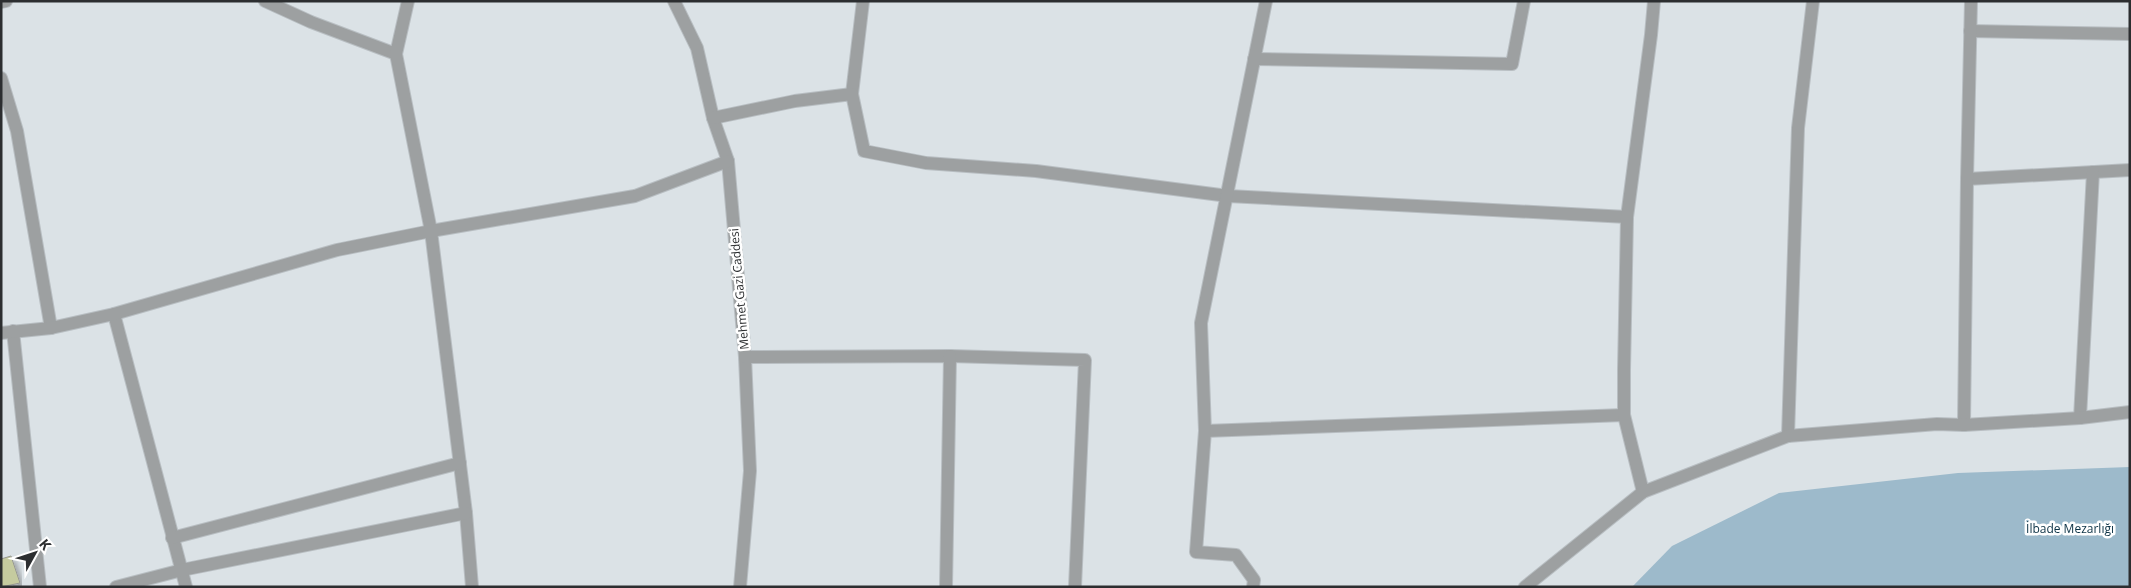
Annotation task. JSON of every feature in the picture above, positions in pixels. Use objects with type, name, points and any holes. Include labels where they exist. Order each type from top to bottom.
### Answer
[{"type":"street","points":[[1,2],[6,1]]},
{"type":"street","points":[[265,1],[311,22],[396,54]]},
{"type":"street","points":[[408,1],[396,54],[431,231],[466,513],[472,587]]},
{"type":"street","name":"Mehmet Gazi Caddesi","points":[[674,1],[697,48],[713,118],[728,160],[744,357],[750,471],[740,587]]},
{"type":"street","points":[[863,1],[852,94],[864,151],[926,163],[1036,171],[1228,196],[1627,217]]},
{"type":"street","points":[[1253,587],[1254,580],[1236,555],[1196,552],[1205,431],[1201,323],[1266,1]]},
{"type":"street","points":[[1254,59],[1512,64],[1524,1]]},
{"type":"street","points":[[1643,492],[1624,415],[1627,217],[1654,1]]},
{"type":"street","points":[[1788,436],[1798,128],[1813,1]]},
{"type":"street","points":[[1964,425],[1966,179],[1971,1]]},
{"type":"street","points":[[1970,31],[2130,34]]},
{"type":"street","points":[[1,78],[17,131],[51,328]]},
{"type":"street","points":[[713,118],[795,101],[852,94]]},
{"type":"street","points":[[40,587],[7,332],[51,328],[114,314],[337,250],[431,231],[635,196],[728,160]]},
{"type":"street","points":[[1966,179],[2130,170]]},
{"type":"street","points":[[2080,418],[2093,172]]},
{"type":"street","points":[[114,314],[186,587]]},
{"type":"street","points":[[744,357],[950,356],[1085,360],[1075,587]]},
{"type":"street","points":[[946,587],[950,356]]},
{"type":"street","points":[[1525,587],[1643,492],[1788,436],[1937,424],[1964,425],[2080,418],[2130,412]]},
{"type":"street","points":[[1205,431],[1624,415]]},
{"type":"street","points":[[172,538],[460,463]]},
{"type":"street","points":[[116,587],[182,570],[466,513]]},
{"type":"green space","name":"İlbade Mezarlığı","points":[[2130,467],[2130,587],[1632,587],[1672,546],[1779,493],[1958,473]]},
{"type":"building","points":[[11,556],[20,583],[1,587],[1,559]]}]
